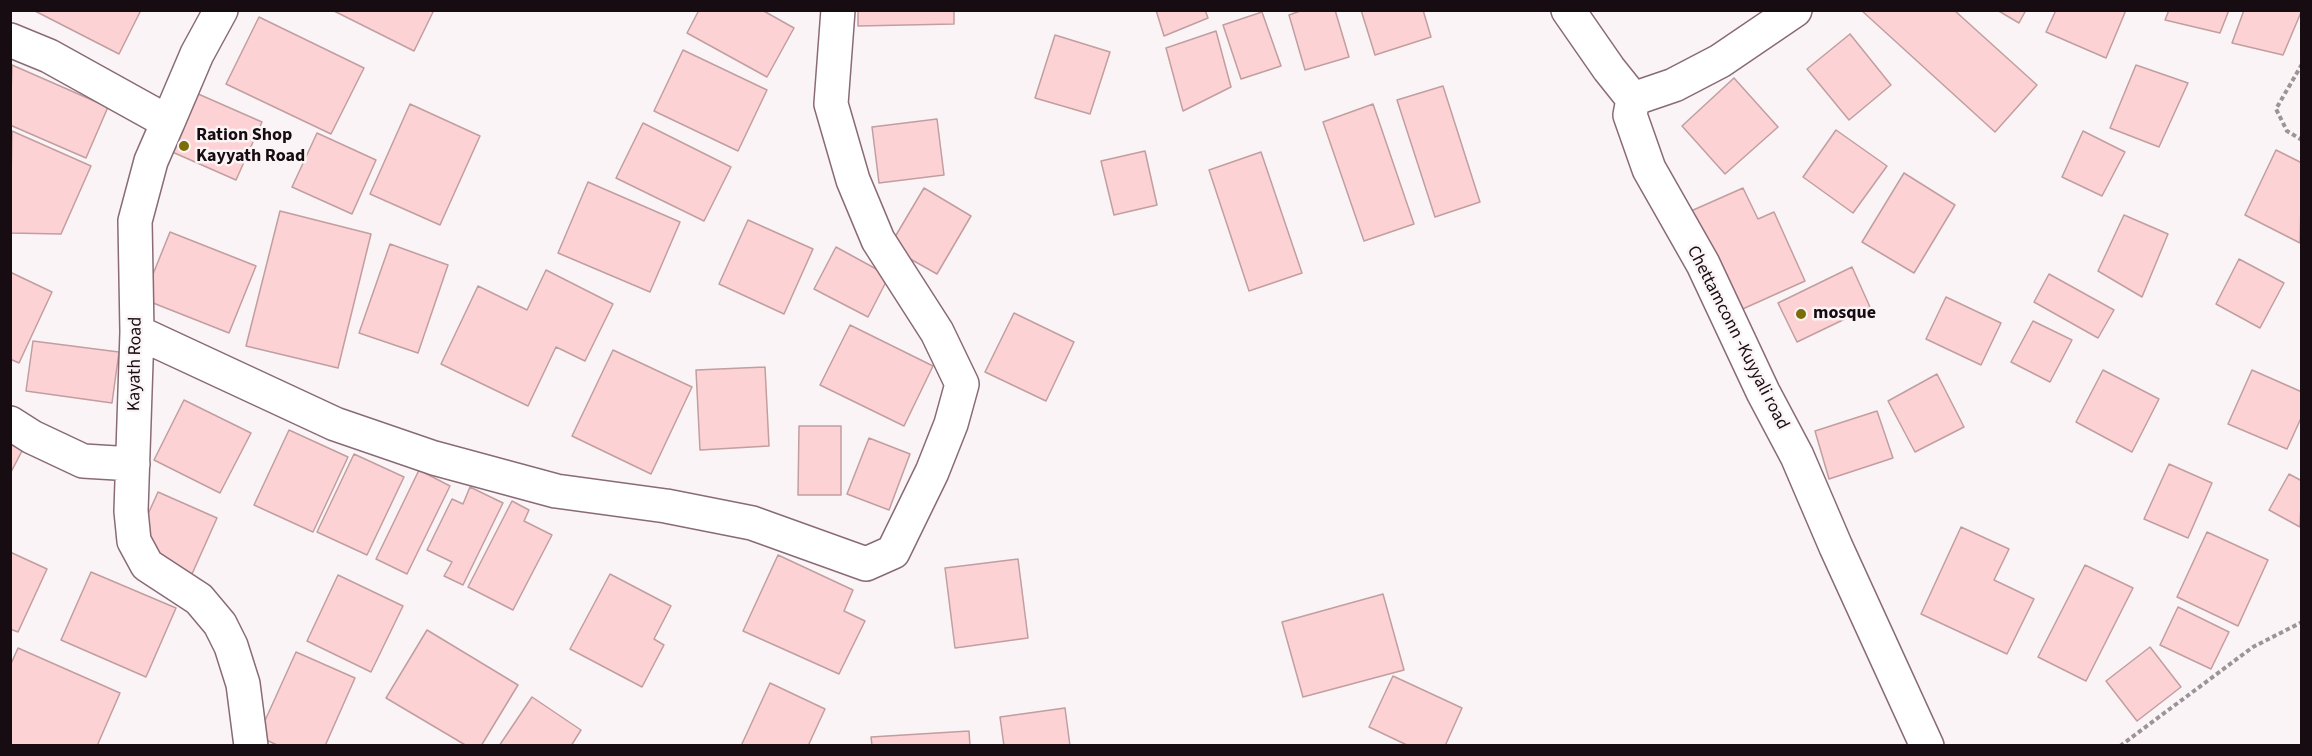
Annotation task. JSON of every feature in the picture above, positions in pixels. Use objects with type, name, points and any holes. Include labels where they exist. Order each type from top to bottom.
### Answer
[{"type":"street","name":"Kayath Road","points":[[221,10],[196,54],[151,161],[135,221],[137,332],[131,511],[134,541],[147,565],[198,599],[220,624],[231,646],[243,684],[251,746]]},
{"type":"street","points":[[137,332],[335,424],[434,458],[556,491],[666,506],[752,523],[866,564],[893,552],[932,472],[951,424],[962,384],[937,332],[878,240],[853,180],[831,104],[837,10]]},
{"type":"street","points":[[1568,10],[1633,99],[1674,85],[1720,61],[1795,10]]},
{"type":"street","points":[[10,40],[49,56],[168,122]]},
{"type":"street","name":"Chettamconn -Kuyyali road","points":[[1633,99],[1630,115],[1633,130],[1649,169],[1703,264],[1762,392],[1797,456],[1927,746]]},
{"type":"street","points":[[10,423],[32,437],[83,460],[133,464]]},
{"type":"path","points":[[2301,64],[2276,109],[2287,131],[2301,140]]},
{"type":"path","points":[[2120,746],[2253,647],[2301,622]]},
{"type":"building","points":[[33,10],[141,10],[119,54]]},
{"type":"building","points":[[332,10],[434,10],[414,51]]},
{"type":"building","points":[[699,10],[762,10],[794,28],[767,77],[687,33]]},
{"type":"building","points":[[858,10],[954,10],[954,24],[858,26]]},
{"type":"building","points":[[1156,10],[1205,10],[1208,18],[1164,36]]},
{"type":"building","points":[[1303,10],[1335,10],[1349,57],[1305,70],[1289,15]]},
{"type":"building","points":[[1361,10],[1423,10],[1431,37],[1375,55]]},
{"type":"building","points":[[1861,10],[1954,10],[2037,85],[1995,132]]},
{"type":"building","points":[[1997,10],[2026,10],[2019,23]]},
{"type":"building","points":[[2056,10],[2126,10],[2106,58],[2046,32]]},
{"type":"building","points":[[2169,10],[2229,10],[2220,33],[2165,20]]},
{"type":"building","points":[[2244,10],[2302,10],[2283,55],[2232,43]]},
{"type":"building","points":[[1262,12],[1281,66],[1241,79],[1223,25]]},
{"type":"building","points":[[259,17],[364,68],[331,134],[226,84]]},
{"type":"building","points":[[1216,31],[1231,87],[1183,111],[1166,48]]},
{"type":"building","points":[[1850,34],[1891,85],[1849,120],[1807,69]]},
{"type":"building","points":[[1055,35],[1110,52],[1090,114],[1035,98]]},
{"type":"building","points":[[683,50],[767,90],[738,151],[654,111]]},
{"type":"building","points":[[12,65],[108,107],[86,158],[10,125]]},
{"type":"building","points":[[2136,65],[2188,83],[2159,147],[2110,128]]},
{"type":"building","points":[[1734,78],[1778,127],[1725,174],[1682,126]]},
{"type":"building","points":[[1443,86],[1480,202],[1435,217],[1397,100]]},
{"type":"building","points":[[196,93],[262,122],[236,180],[170,151]]},
{"type":"building","points":[[410,104],[480,136],[440,225],[370,194]]},
{"type":"building","points":[[1373,104],[1414,224],[1364,241],[1323,122]]},
{"type":"building","points":[[937,119],[944,175],[879,183],[872,127]]},
{"type":"building","points":[[643,123],[731,167],[704,221],[616,178]]},
{"type":"building","points":[[1836,130],[1887,166],[1853,213],[1803,177]]},
{"type":"building","points":[[12,131],[91,166],[61,234],[10,233]]},
{"type":"building","points":[[2083,131],[2125,152],[2102,196],[2062,177]]},
{"type":"building","points":[[317,133],[376,160],[352,214],[292,187]]},
{"type":"building","points":[[2276,150],[2302,163],[2300,243],[2245,215]]},
{"type":"building","points":[[1145,151],[1157,205],[1114,215],[1101,161]]},
{"type":"building","points":[[1261,152],[1302,273],[1249,291],[1209,170]]},
{"type":"building","points":[[1904,173],[1955,205],[1914,273],[1862,242]]},
{"type":"building","points":[[588,182],[680,222],[650,292],[558,253]]},
{"type":"building","points":[[924,188],[971,216],[937,274],[889,247]]},
{"type":"building","points":[[1743,188],[1758,219],[1774,212],[1805,281],[1736,312],[1691,211]]},
{"type":"building","points":[[280,211],[371,234],[338,368],[246,346]]},
{"type":"building","points":[[2124,215],[2168,234],[2142,297],[2098,271]]},
{"type":"building","points":[[748,220],[813,249],[784,314],[719,284]]},
{"type":"building","points":[[170,232],[256,266],[229,333],[143,299]]},
{"type":"building","points":[[390,244],[448,265],[418,353],[359,333]]},
{"type":"building","points":[[836,247],[889,276],[868,317],[814,289]]},
{"type":"building","points":[[2239,259],[2284,283],[2260,328],[2216,304]]},
{"type":"building","points":[[1852,267],[1870,307],[1797,342],[1778,303]]},
{"type":"building","points":[[546,270],[613,304],[585,361],[556,347],[528,406],[441,364],[478,286],[527,310]]},
{"type":"building","points":[[10,272],[52,292],[19,363],[10,359]]},
{"type":"building","points":[[2049,274],[2114,310],[2098,338],[2034,302]]},
{"type":"building","points":[[1946,297],[2001,323],[1981,365],[1926,339]]},
{"type":"building","points":[[1014,313],[1074,342],[1046,401],[985,372]]},
{"type":"building","points":[[2033,321],[2072,340],[2050,382],[2011,362]]},
{"type":"building","points":[[850,325],[933,366],[904,426],[820,385]]},
{"type":"building","points":[[33,341],[119,352],[112,403],[26,391]]},
{"type":"building","points":[[613,350],[692,387],[651,474],[572,436]]},
{"type":"building","points":[[765,367],[769,446],[700,450],[696,370]]},
{"type":"building","points":[[2103,370],[2159,399],[2132,452],[2076,422]]},
{"type":"building","points":[[2252,370],[2302,392],[2302,416],[2287,449],[2228,424]]},
{"type":"building","points":[[1937,374],[1964,427],[1915,452],[1888,401]]},
{"type":"building","points":[[184,400],[251,433],[220,493],[154,460]]},
{"type":"building","points":[[1877,411],[1893,458],[1829,479],[1815,431]]},
{"type":"building","points":[[799,426],[841,426],[841,495],[798,495]]},
{"type":"building","points":[[289,430],[348,457],[313,532],[254,505]]},
{"type":"building","points":[[869,438],[910,454],[889,510],[847,494]]},
{"type":"building","points":[[10,443],[23,449],[10,474]]},
{"type":"building","points":[[354,454],[404,477],[367,555],[317,532]]},
{"type":"building","points":[[2169,464],[2212,483],[2188,538],[2144,519]]},
{"type":"building","points":[[419,470],[450,486],[407,574],[376,559]]},
{"type":"building","points":[[2289,474],[2302,481],[2300,527],[2269,510]]},
{"type":"building","points":[[470,487],[503,503],[463,585],[444,576],[452,562],[427,550],[452,499],[463,504]]},
{"type":"building","points":[[158,492],[217,518],[192,574],[161,560],[144,523]]},
{"type":"building","points":[[512,501],[529,510],[524,521],[552,535],[513,610],[468,587]]},
{"type":"building","points":[[1961,527],[2009,549],[1994,580],[2034,599],[2007,654],[1921,614]]},
{"type":"building","points":[[2207,532],[2268,560],[2238,626],[2177,597]]},
{"type":"building","points":[[10,552],[47,569],[18,632],[10,629]]},
{"type":"building","points":[[778,555],[853,590],[844,611],[865,621],[839,674],[743,631]]},
{"type":"building","points":[[1018,559],[1028,638],[955,648],[945,568]]},
{"type":"building","points":[[2085,565],[2133,588],[2086,681],[2038,657]]},
{"type":"building","points":[[91,572],[176,608],[146,677],[61,640]]},
{"type":"building","points":[[610,574],[671,606],[654,639],[664,645],[642,687],[570,649]]},
{"type":"building","points":[[338,575],[403,606],[371,672],[307,641]]},
{"type":"building","points":[[1383,594],[1404,670],[1303,697],[1282,622]]},
{"type":"building","points":[[2178,607],[2229,632],[2211,669],[2160,645]]},
{"type":"building","points":[[427,630],[518,685],[481,746],[467,746],[386,698]]},
{"type":"building","points":[[2150,647],[2181,687],[2137,721],[2106,681]]},
{"type":"building","points":[[18,648],[120,693],[97,746],[10,746],[10,666]]},
{"type":"building","points":[[296,652],[355,678],[325,746],[279,746],[258,736]]},
{"type":"building","points":[[1393,676],[1462,708],[1445,746],[1409,746],[1369,727]]},
{"type":"building","points":[[770,683],[825,709],[808,746],[741,746]]},
{"type":"building","points":[[532,697],[581,730],[571,746],[499,746]]},
{"type":"building","points":[[1065,708],[1070,746],[1004,746],[1000,717]]},
{"type":"building","points":[[969,731],[970,746],[872,746],[871,737]]},
{"type":"place","name":"Ration Shop Kayyath Road","points":[[184,146]]},
{"type":"place","name":"mosque","points":[[1801,314]]}]
